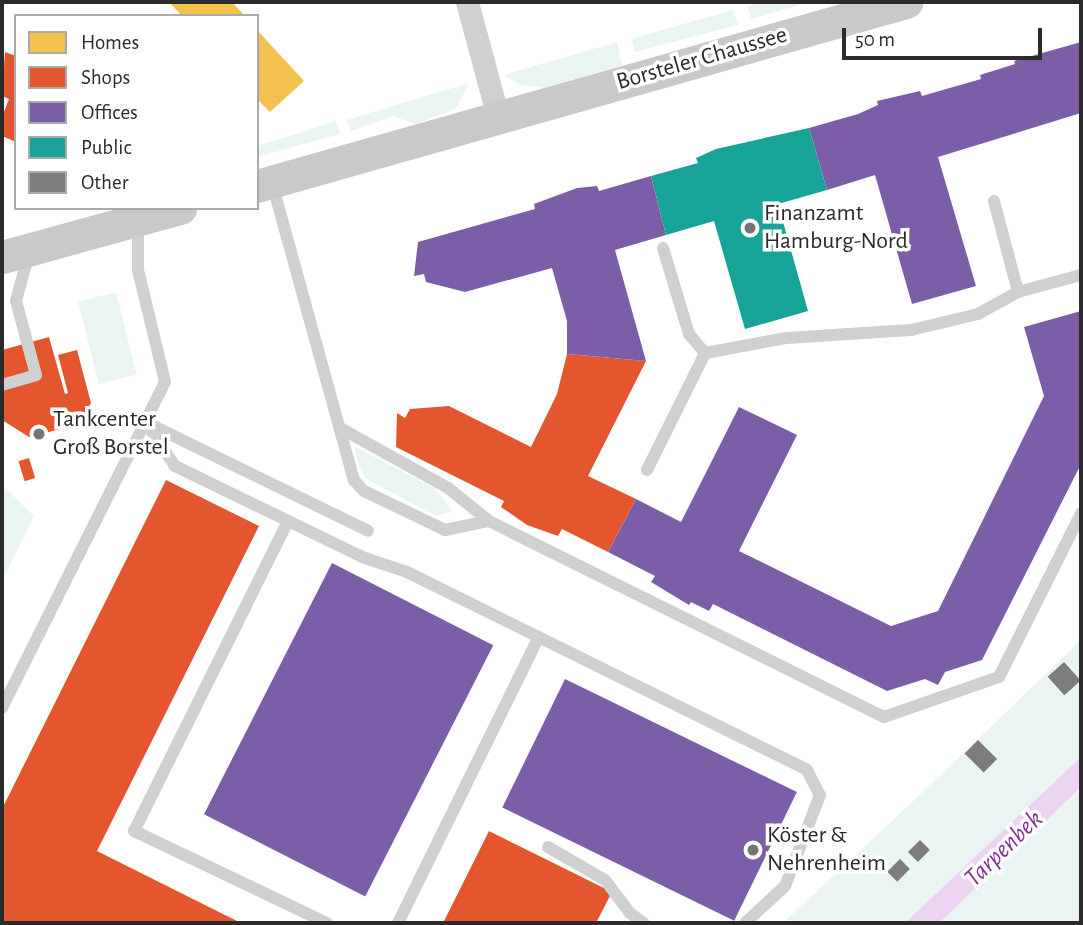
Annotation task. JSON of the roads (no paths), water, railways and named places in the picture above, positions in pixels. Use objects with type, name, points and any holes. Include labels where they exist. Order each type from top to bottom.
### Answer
[{"type":"main road","name":"Borsteler Chaussee","points":[[265,184],[906,2]]},
{"type":"main road","points":[[16,253],[173,210]]},
{"type":"street","points":[[467,2],[498,117]]},
{"type":"lane","points":[[265,184],[342,429],[354,480],[364,491],[446,530],[489,521]]},
{"type":"lane","points":[[994,201],[1018,292]]},
{"type":"lane","points":[[2,708],[165,382],[138,270],[138,220]]},
{"type":"lane","points":[[663,247],[689,334],[705,353]]},
{"type":"lane","points":[[2,385],[36,376],[16,301],[16,253]]},
{"type":"lane","points":[[705,353],[786,338],[911,330],[978,314],[1018,292],[1081,275]]},
{"type":"lane","points":[[647,470],[705,353]]},
{"type":"lane","points":[[145,422],[175,466],[362,557],[407,572],[807,770],[820,795],[785,886],[745,923]]},
{"type":"lane","points":[[145,422],[368,531]]},
{"type":"lane","points":[[342,429],[448,488],[489,521],[884,717],[999,677],[1081,513]]},
{"type":"lane","points":[[288,521],[134,831],[327,923]]},
{"type":"lane","points":[[398,923],[539,637]]},
{"type":"lane","points":[[548,847],[606,880],[630,913],[644,923]]},
{"type":"water","name":"Tarpenbek","points":[[1081,757],[1081,787],[939,923],[905,923]]},
{"type":"place","name":"Finanzamt Hamburg-Nord","points":[[750,228]]},
{"type":"place","name":"Tankcenter Groß Borstel","points":[[39,434]]},
{"type":"place","name":"Köster & Nehrenheim","points":[[753,850]]}]
